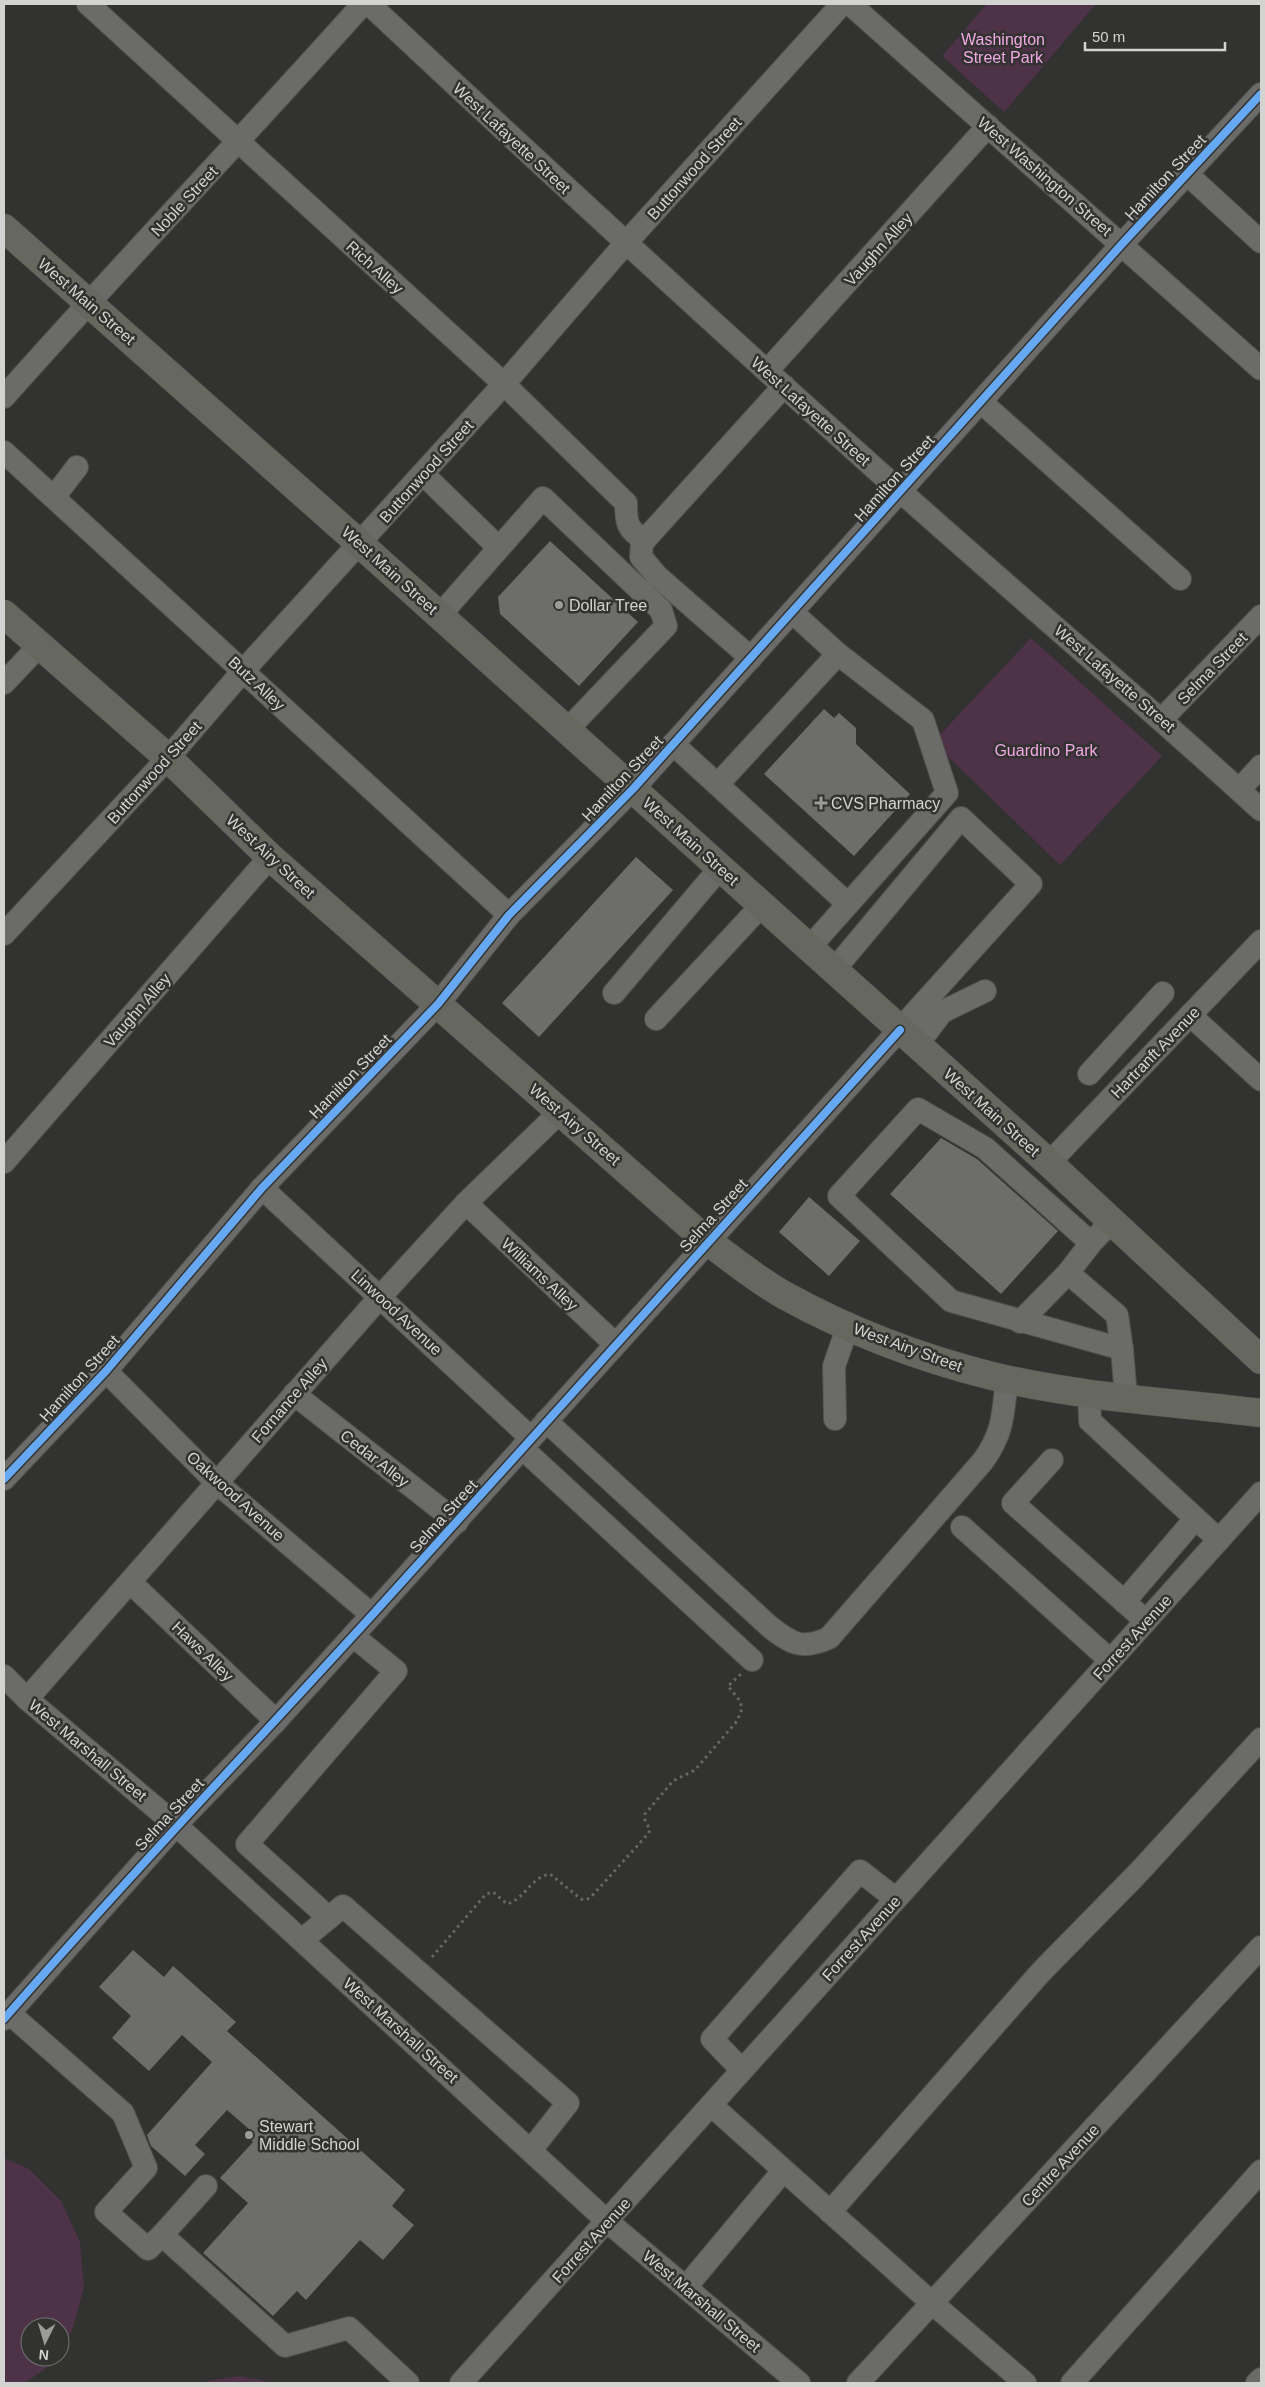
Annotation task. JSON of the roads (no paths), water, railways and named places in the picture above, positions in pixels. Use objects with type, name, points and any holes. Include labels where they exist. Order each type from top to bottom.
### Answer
[{"type":"main road","name":"West Main Street","points":[[4,228],[440,615],[1049,1163],[1261,1360]]},
{"type":"main road","name":"West Airy Street","points":[[4,614],[168,758],[270,857],[707,1241],[783,1295],[848,1326],[922,1356],[1007,1378],[1089,1392],[1261,1413]]},
{"type":"street","name":"Rich Alley","points":[[88,4],[504,384],[626,503],[626,520],[633,533],[645,540]]},
{"type":"street","name":"Noble Street","points":[[4,397],[88,302],[238,143],[363,4]]},
{"type":"street","name":"West Lafayette Street","points":[[369,4],[625,244],[901,492],[1162,719],[1261,810]]},
{"type":"street","name":"Buttonwood Street","points":[[4,934],[168,758],[243,671],[504,384],[625,244],[842,4]]},
{"type":"street","name":"West Washington Street","points":[[850,4],[1261,369]]},
{"type":"street","name":"Hamilton Street","points":[[4,1479],[106,1371],[262,1188],[438,1004],[509,915],[632,789],[1122,244],[1259,101]]},
{"type":"street","name":"Vaughn Alley","points":[[767,371],[988,126]]},
{"type":"street","points":[[1187,174],[1261,242]]},
{"type":"street","points":[[751,658],[657,576],[641,557],[642,543],[784,386]]},
{"type":"street","points":[[980,402],[1180,579]]},
{"type":"street","name":"Butz Alley","points":[[4,452],[509,915]]},
{"type":"street","points":[[54,498],[77,467]]},
{"type":"street","points":[[423,474],[499,548]]},
{"type":"street","points":[[440,615],[543,498],[661,610],[666,626],[567,730]]},
{"type":"street","points":[[792,612],[838,654],[922,720],[947,793],[809,948]]},
{"type":"street","name":"Selma Street","points":[[1162,719],[1261,616]]},
{"type":"street","points":[[4,683],[40,645]]},
{"type":"street","points":[[718,784],[838,654]]},
{"type":"street","points":[[673,744],[848,904]]},
{"type":"street","points":[[1239,790],[1261,766]]},
{"type":"street","points":[[834,970],[961,818],[1031,884],[909,1037]]},
{"type":"street","name":"Vaughn Alley","points":[[4,1162],[270,857]]},
{"type":"street","points":[[614,993],[720,868]]},
{"type":"street","points":[[656,1020],[762,905]]},
{"type":"street","name":"Hartranft Avenue","points":[[1049,1163],[1261,941]]},
{"type":"street","points":[[909,1037],[942,1012],[985,991]]},
{"type":"street","points":[[1089,1074],[1163,993]]},
{"type":"street","points":[[1190,1016],[1261,1080]]},
{"type":"street","name":"Selma Street","points":[[6,2016],[176,1825],[276,1721],[457,1522],[707,1241],[909,1037]]},
{"type":"street","points":[[1112,1048],[1138,1070]]},
{"type":"street","points":[[1090,1243],[985,1148],[918,1109],[839,1196],[951,1301],[1122,1350]]},
{"type":"street","name":"Fornance Alley","points":[[27,1699],[380,1297],[466,1203],[561,1111]]},
{"type":"street","name":"Linwood Avenue","points":[[262,1188],[380,1297],[526,1443],[752,1660]]},
{"type":"street","name":"Williams Alley","points":[[466,1203],[615,1344]]},
{"type":"street","points":[[1020,1322],[1068,1273],[1090,1243],[1112,1222]]},
{"type":"street","points":[[1068,1273],[1117,1315],[1126,1397]]},
{"type":"street","points":[[835,1419],[834,1366],[848,1326]]},
{"type":"street","name":"Oakwood Avenue","points":[[106,1371],[217,1483],[372,1615]]},
{"type":"street","points":[[546,1421],[770,1627],[786,1640],[802,1645],[815,1644],[829,1638],[983,1461],[996,1443],[1002,1422],[1007,1378]]},
{"type":"street","points":[[1089,1392],[1090,1422],[1219,1540]]},
{"type":"street","name":"Cedar Alley","points":[[294,1394],[457,1522]]},
{"type":"street","points":[[1052,1460],[1013,1502],[1146,1621]]},
{"type":"street","name":"Forrest Avenue","points":[[461,2383],[608,2222],[742,2070],[1261,1493]]},
{"type":"street","points":[[1124,1602],[1195,1519]]},
{"type":"street","points":[[962,1527],[1110,1660]]},
{"type":"street","name":"Haws Alley","points":[[130,1582],[276,1721]]},
{"type":"street","points":[[329,1918],[247,1844],[396,1671],[353,1636]]},
{"type":"street","name":"West Marshall Street","points":[[4,1676],[27,1699],[176,1825],[608,2222],[799,2383]]},
{"type":"street","points":[[830,2212],[1041,1972],[1139,1872],[1261,1739]]},
{"type":"street","points":[[742,2070],[712,2039],[860,1871],[896,1899]]},
{"type":"street","points":[[302,1940],[343,1906],[568,2103],[531,2150]]},
{"type":"street","name":"Centre Avenue","points":[[858,2383],[1261,1947]]},
{"type":"street","points":[[6,2016],[123,2112],[146,2168],[106,2212],[148,2249],[206,2186]]},
{"type":"street","points":[[711,2105],[932,2304],[1025,2383]]},
{"type":"street","points":[[686,2287],[783,2171]]},
{"type":"street","points":[[1072,2383],[1261,2171]]},
{"type":"street","points":[[162,2234],[285,2346],[349,2328],[408,2383]]},
{"type":"street","points":[[1257,2383],[1261,2379]]},
{"type":"place","name":"Dollar Tree","points":[[559,605]]},
{"type":"place","name":"CVS Pharmacy","points":[[821,803]]},
{"type":"place","name":"Stewart Middle School","points":[[249,2135]]},
{"type":"park label","name":"Washington Street Park","points":[[1003,48]]},
{"type":"park label","name":"Guardino Park","points":[[1046,750]]}]
